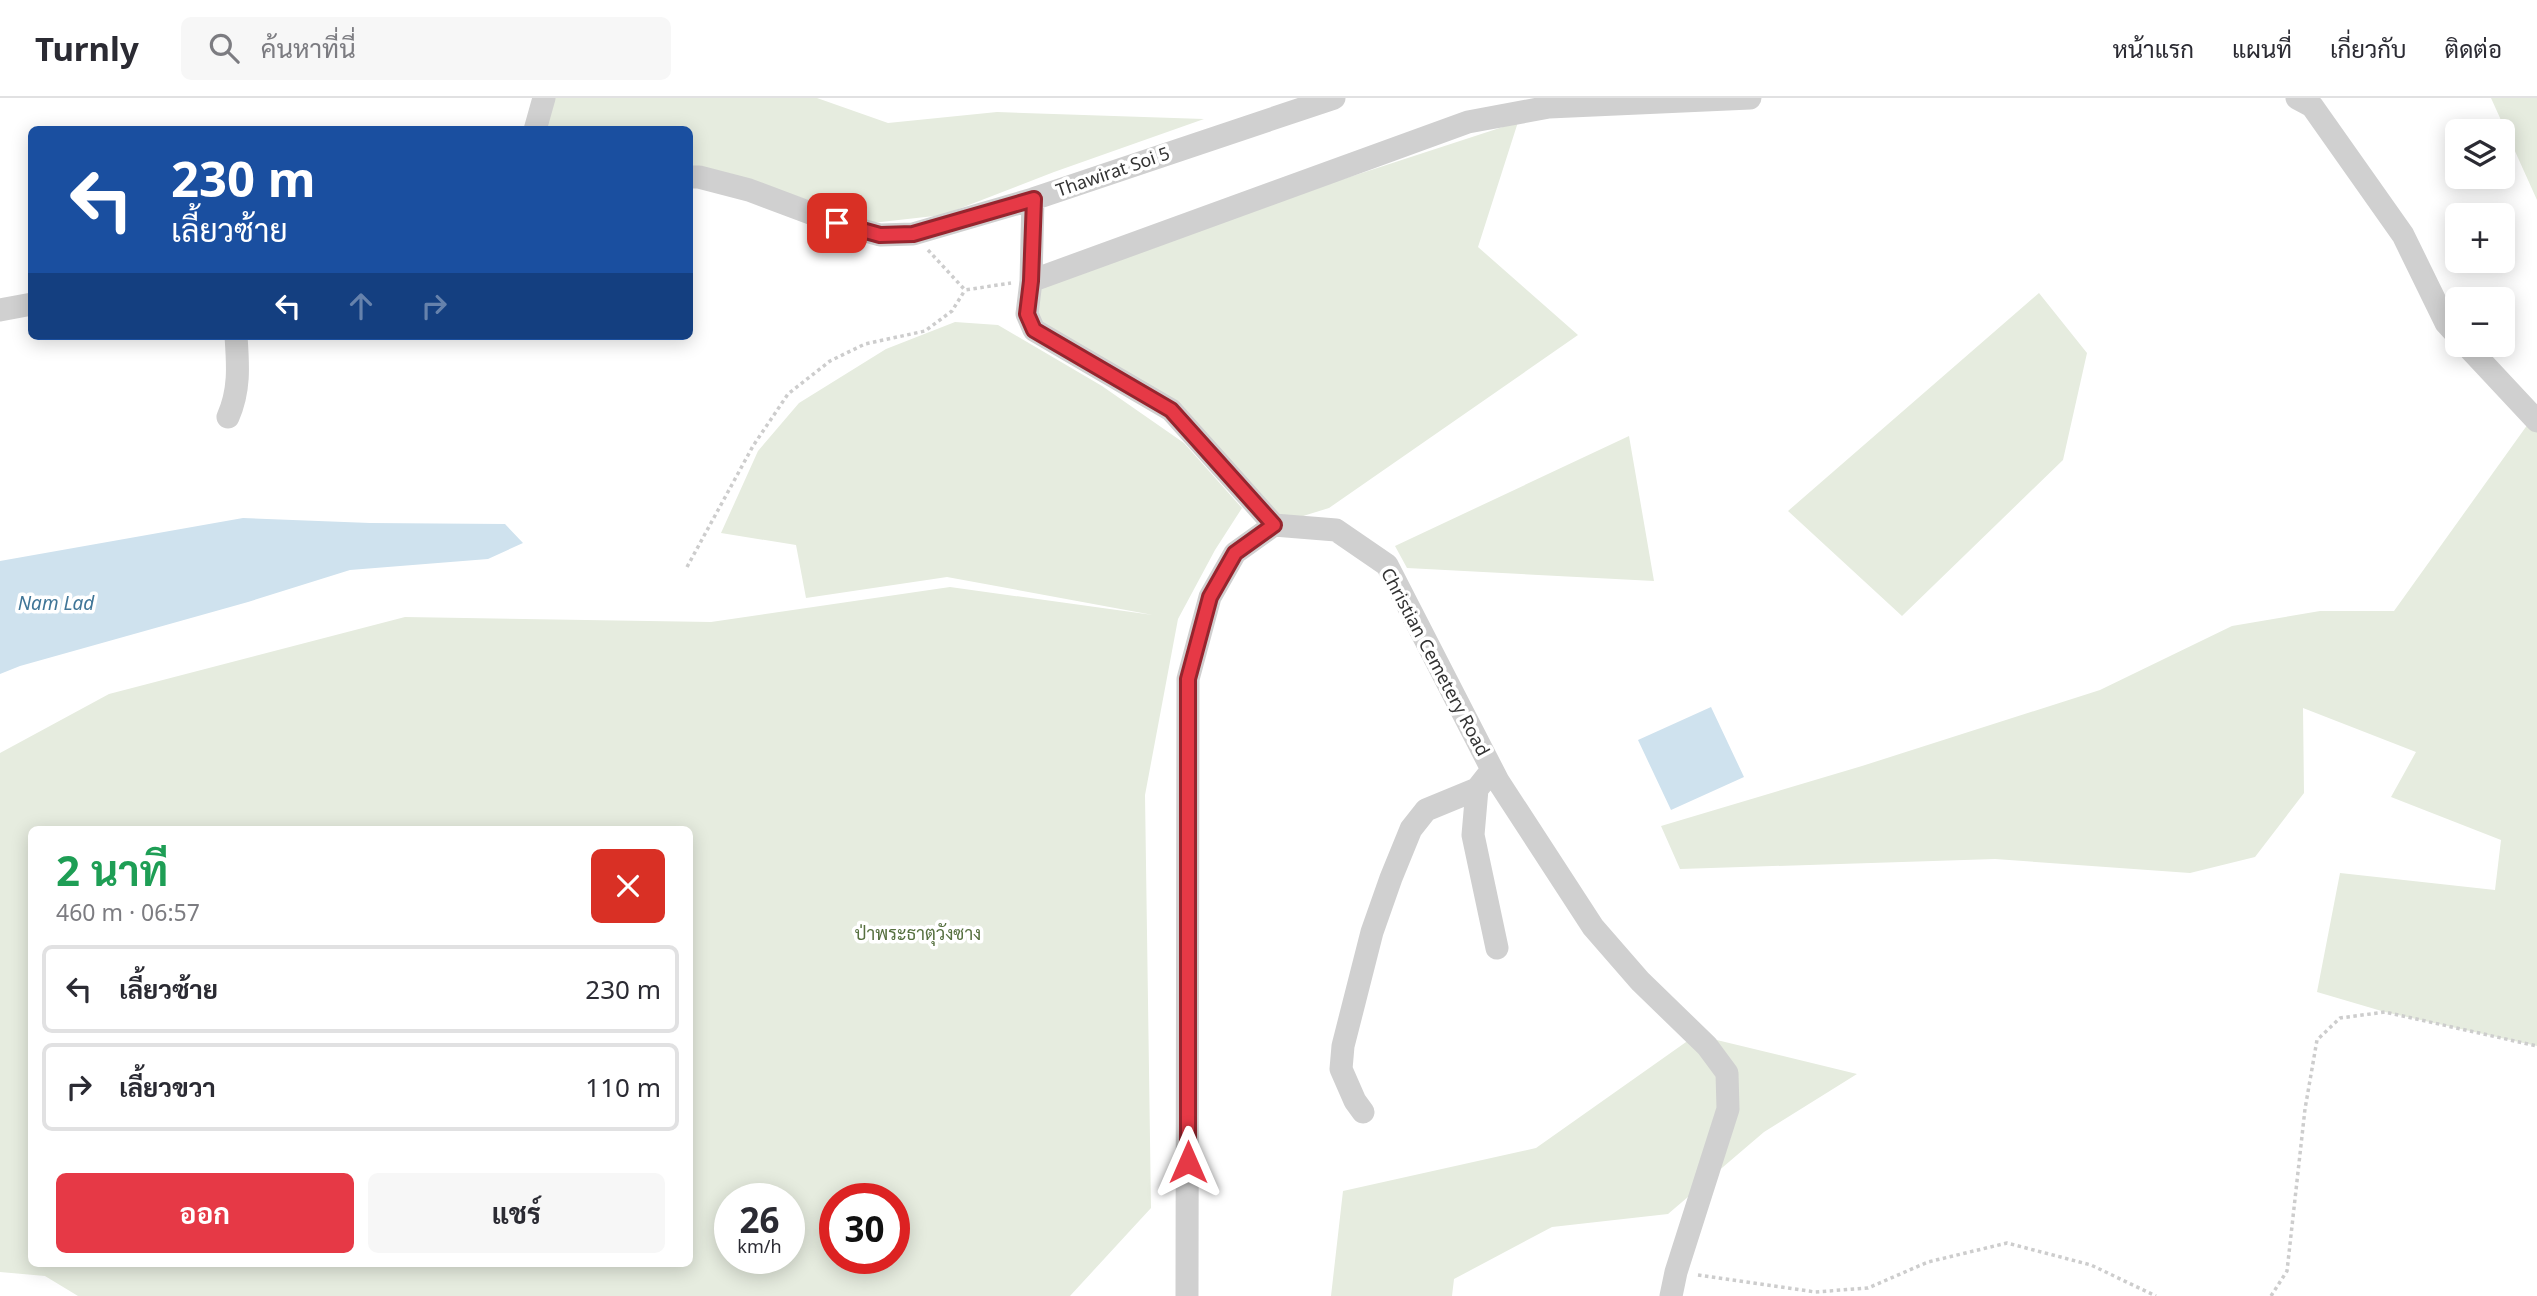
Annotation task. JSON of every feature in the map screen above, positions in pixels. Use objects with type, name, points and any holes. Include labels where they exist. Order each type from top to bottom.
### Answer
[{"type":"street","points":[[537,126],[544,98]]},
{"type":"street","name":"Thawirat Soi 5","points":[[693,177],[749,190],[837,223],[880,235],[913,234],[1034,199],[1334,98]]},
{"type":"street","points":[[1031,281],[1468,122],[1549,107],[1750,98]]},
{"type":"street","points":[[2297,98],[2312,106],[2403,235],[2445,321]]},
{"type":"street","points":[[1034,199],[1027,314],[1034,330],[1171,410],[1274,525],[1235,553],[1210,597],[1188,679],[1187,1296]]},
{"type":"street","points":[[0,310],[28,305]]},
{"type":"street","points":[[228,417],[235,400],[239,372],[236,340]]},
{"type":"street","points":[[2477,357],[2537,421]]},
{"type":"street","name":"Christian Cemetery Road","points":[[1274,525],[1336,530],[1387,565],[1492,770],[1593,927],[1640,981],[1707,1046],[1727,1073],[1728,1108],[1676,1272],[1671,1296]]},
{"type":"street","points":[[1363,1112],[1355,1101],[1341,1069],[1343,1046],[1372,932],[1387,888],[1411,829],[1426,810],[1477,789],[1492,770]]},
{"type":"street","points":[[1477,789],[1473,835],[1497,948]]},
{"type":"path","points":[[913,234],[965,290]]},
{"type":"path","points":[[965,290],[1031,281]]},
{"type":"path","points":[[687,567],[753,446],[788,394],[830,361],[865,344],[925,331],[952,311],[965,290]]},
{"type":"path","points":[[2271,1296],[2287,1272],[2305,1109],[2317,1040],[2340,1018],[2385,1012],[2537,1046]]},
{"type":"path","points":[[1676,1272],[1815,1292],[1868,1288],[1928,1262],[2007,1243],[2091,1265],[2156,1296]]},
{"type":"green space","points":[[533,98],[817,98],[888,123],[997,112],[1204,119],[943,215],[872,223],[701,166],[693,175],[693,126],[528,126]]},
{"type":"green space","points":[[2491,98],[2537,98],[2537,200],[2515,151],[2515,119],[2500,119]]},
{"type":"green space","points":[[1518,122],[1478,247],[1578,335],[1329,508],[1274,525],[1171,410],[1034,330],[1031,281]]},
{"type":"green space","points":[[2039,293],[2087,353],[2063,460],[1902,616],[1788,511]]},
{"type":"green space","name":"ป่าพระธาตุวังซาง","points":[[955,322],[998,325],[1102,386],[1184,443],[1242,508],[1215,550],[1178,619],[1145,795],[1151,1208],[1070,1296],[78,1296],[45,1276],[0,1272],[0,753],[109,694],[405,617],[711,622],[950,587],[1153,615],[947,577],[806,598],[796,545],[721,533],[758,451],[799,403],[886,349]]},
{"type":"green space","points":[[2533,417],[2537,420],[2537,1046],[2385,1012],[2317,992],[2340,873],[2495,890],[2501,840],[2391,797],[2416,752],[2303,708],[2304,793],[2255,857],[2190,873],[1995,859],[1680,869],[1661,826],[1862,766],[2100,690],[2232,626],[2320,611],[2394,611]]},
{"type":"green space","points":[[1629,436],[1654,581],[1407,568],[1395,546]]},
{"type":"green space","points":[[1696,1035],[1857,1074],[1764,1132],[1668,1214],[1552,1227],[1454,1279],[1452,1296],[1331,1296],[1343,1191],[1536,1148]]},
{"type":"water","name":"Nam Lad","points":[[243,518],[505,524],[523,543],[488,559],[350,570],[0,674],[0,561]]},
{"type":"water","points":[[1711,707],[1744,777],[1671,810],[1638,740]]},
{"type":"route","points":[[837,223],[880,235],[913,234],[1034,199],[1027,314],[1034,330],[1171,410],[1274,525],[1235,553],[1210,597],[1188,679],[1188,1162]]}]
